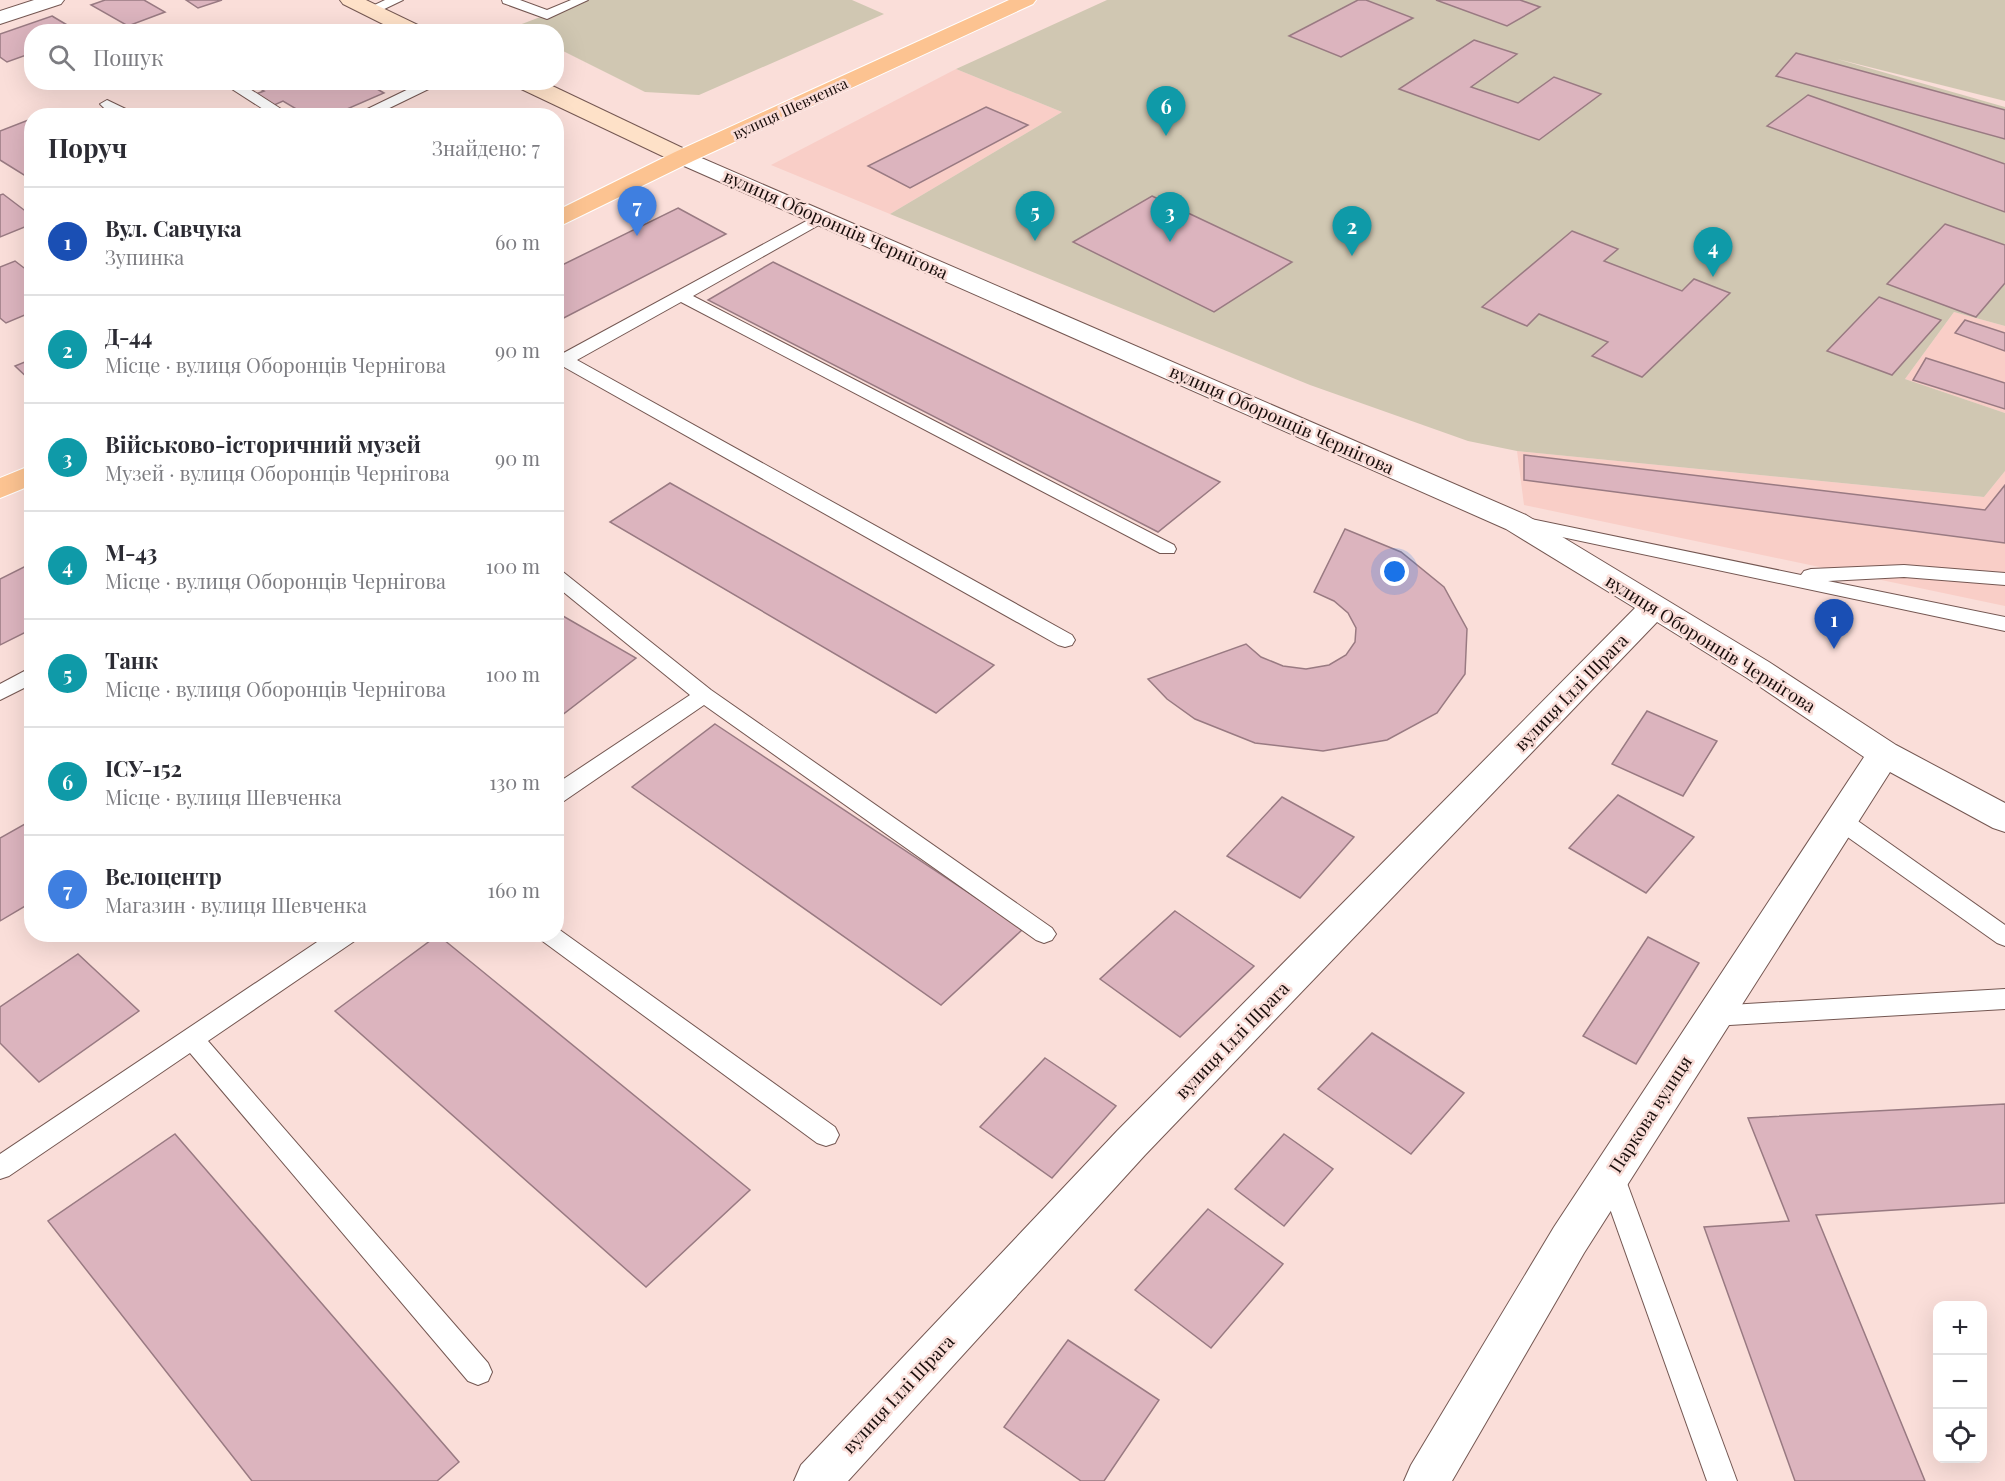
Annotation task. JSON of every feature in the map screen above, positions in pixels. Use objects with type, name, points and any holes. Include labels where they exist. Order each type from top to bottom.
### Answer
[{"type":"main road","points":[[350,0],[400,24]]},
{"type":"main road","name":"вулиця Шевченка","points":[[564,217],[683,157],[1026,0]]},
{"type":"main road","name":"вулиця Оборонців Чернігова","points":[[542,90],[683,157]]},
{"type":"main road","points":[[0,489],[24,478]]},
{"type":"street","points":[[0,18],[54,0]]},
{"type":"street","name":"вулиця Оборонців Чернігова","points":[[683,157],[1516,522],[1758,670],[1884,753],[2005,819]]},
{"type":"street","name":"вулиця Іллі Шрага","points":[[817,1481],[1131,1143],[1654,607]]},
{"type":"street","name":"Паркова вулиця","points":[[1426,1481],[1569,1240],[1884,753]]},
{"type":"lane","points":[[371,10],[398,0]]},
{"type":"lane","points":[[508,0],[547,15],[582,0]]},
{"type":"lane","points":[[241,90],[272,108]]},
{"type":"lane","points":[[378,108],[418,90]]},
{"type":"lane","points":[[107,104],[114,108]]},
{"type":"lane","points":[[564,360],[821,218]]},
{"type":"lane","points":[[681,296],[1167,549]]},
{"type":"lane","points":[[564,364],[1065,640]]},
{"type":"lane","points":[[1516,522],[2005,624]]},
{"type":"lane","points":[[1778,577],[1904,571],[2005,579]]},
{"type":"lane","points":[[564,582],[704,696],[1044,934]]},
{"type":"lane","points":[[0,693],[24,679]]},
{"type":"lane","points":[[564,790],[704,696]]},
{"type":"lane","points":[[1840,820],[2005,937]]},
{"type":"lane","points":[[0,1168],[336,942]]},
{"type":"lane","points":[[560,942],[826,1135]]},
{"type":"lane","points":[[1713,1016],[2005,999]]},
{"type":"lane","points":[[192,1039],[478,1372]]},
{"type":"lane","points":[[1611,1174],[1722,1481]]},
{"type":"shaded area","points":[[585,0],[852,0],[884,14],[699,95],[645,92],[564,52],[564,24],[522,24]]},
{"type":"shaded area","points":[[1107,0],[2005,0],[2005,101],[1837,59],[2005,107],[2005,326],[1954,312],[1905,379],[2005,413],[2005,471],[1984,497],[1517,451],[1468,441],[1310,385],[890,214],[1062,112],[956,69]]},
{"type":"shaded area","points":[[956,69],[1062,112],[890,214],[771,165]]},
{"type":"shaded area","points":[[1954,312],[2005,326],[2005,413],[1905,379]]},
{"type":"shaded area","points":[[1517,451],[1984,497],[2005,471],[2005,606],[1524,505]]},
{"type":"building","points":[[105,0],[144,0],[165,12],[133,24],[124,24],[91,5]]},
{"type":"building","points":[[186,0],[222,0],[198,8]]},
{"type":"building","points":[[1358,0],[1366,0],[1413,18],[1341,57],[1289,36]]},
{"type":"building","points":[[1436,0],[1520,0],[1540,7],[1507,26]]},
{"type":"building","points":[[52,16],[66,24],[29,24]]},
{"type":"building","points":[[24,26],[24,56],[7,62],[0,57],[0,34]]},
{"type":"building","points":[[1474,40],[1517,54],[1471,87],[1518,103],[1554,77],[1601,94],[1539,140],[1399,89]]},
{"type":"building","points":[[1796,53],[2005,110],[2005,139],[1776,76]]},
{"type":"building","points":[[262,90],[379,90],[384,93],[349,108],[295,108],[283,101],[272,106],[253,95],[264,91]]},
{"type":"building","points":[[1808,95],[2005,164],[2005,212],[1767,126]]},
{"type":"building","points":[[986,107],[1028,125],[910,188],[868,166]]},
{"type":"building","points":[[24,122],[24,175],[0,160],[0,131]]},
{"type":"building","points":[[3,194],[24,210],[24,227],[0,237],[0,195]]},
{"type":"building","points":[[1152,196],[1292,262],[1214,312],[1073,242]]},
{"type":"building","points":[[678,208],[726,234],[564,318],[564,264]]},
{"type":"building","points":[[1945,224],[2005,245],[2005,283],[1976,317],[1887,284]]},
{"type":"building","points":[[1572,231],[1618,249],[1604,261],[1682,291],[1694,279],[1730,293],[1642,377],[1592,356],[1608,342],[1539,314],[1527,326],[1482,307]]},
{"type":"building","points":[[15,261],[24,268],[24,315],[6,323],[0,318],[0,267]]},
{"type":"building","points":[[773,262],[1220,482],[1158,532],[708,300]]},
{"type":"building","points":[[1879,297],[1941,320],[1892,375],[1827,351]]},
{"type":"building","points":[[1965,320],[2005,333],[2005,351],[1955,333]]},
{"type":"building","points":[[1926,358],[2005,383],[2005,409],[1913,380]]},
{"type":"building","points":[[24,362],[24,374],[15,366]]},
{"type":"building","points":[[1524,455],[1985,510],[2005,485],[2005,543],[1524,480]]},
{"type":"building","points":[[670,483],[994,665],[936,713],[610,522]]},
{"type":"building","points":[[1345,529],[1401,552],[1444,587],[1467,629],[1465,674],[1437,713],[1387,740],[1323,751],[1255,743],[1195,719],[1167,699],[1148,679],[1246,644],[1261,657],[1283,666],[1306,669],[1329,665],[1346,655],[1355,642],[1356,628],[1348,613],[1334,601],[1314,592]]},
{"type":"building","points":[[24,567],[24,633],[0,645],[0,579]]},
{"type":"building","points":[[564,617],[636,658],[564,714]]},
{"type":"building","points":[[1647,711],[1717,741],[1683,796],[1612,764]]},
{"type":"building","points":[[715,724],[1023,929],[941,1005],[632,787]]},
{"type":"building","points":[[1618,795],[1694,837],[1646,893],[1569,848]]},
{"type":"building","points":[[1282,797],[1354,837],[1300,898],[1227,856]]},
{"type":"building","points":[[24,824],[24,907],[0,921],[0,838]]},
{"type":"building","points":[[1175,911],[1254,966],[1180,1037],[1100,979]]},
{"type":"building","points":[[1648,937],[1699,963],[1636,1064],[1583,1036]]},
{"type":"building","points":[[429,942],[447,942],[750,1190],[646,1287],[335,1011]]},
{"type":"building","points":[[78,954],[139,1011],[39,1082],[0,1043],[0,1007]]},
{"type":"building","points":[[1372,1033],[1464,1093],[1411,1154],[1318,1089]]},
{"type":"building","points":[[1045,1058],[1116,1106],[1052,1178],[980,1127]]},
{"type":"building","points":[[2005,1104],[2005,1203],[1816,1215],[1925,1481],[1795,1481],[1704,1227],[1789,1221],[1748,1118]]},
{"type":"building","points":[[175,1134],[459,1462],[437,1481],[252,1481],[48,1221]]},
{"type":"building","points":[[1284,1134],[1333,1169],[1284,1226],[1235,1189]]},
{"type":"building","points":[[1208,1209],[1283,1264],[1211,1348],[1135,1290]]},
{"type":"building","points":[[1068,1340],[1159,1400],[1104,1481],[1081,1481],[1004,1427]]},
{"type":"place","name":"ІСУ-152","points":[[1166,136]]},
{"type":"place","name":"Велоцентр","points":[[637,236]]},
{"type":"place","name":"Танк","points":[[1035,241]]},
{"type":"place","name":"Військово-історичний музей","points":[[1170,242]]},
{"type":"place","name":"Д-44","points":[[1352,256]]},
{"type":"place","name":"М-43","points":[[1713,277]]},
{"type":"place","name":"Вул. Савчука","points":[[1834,649]]}]
